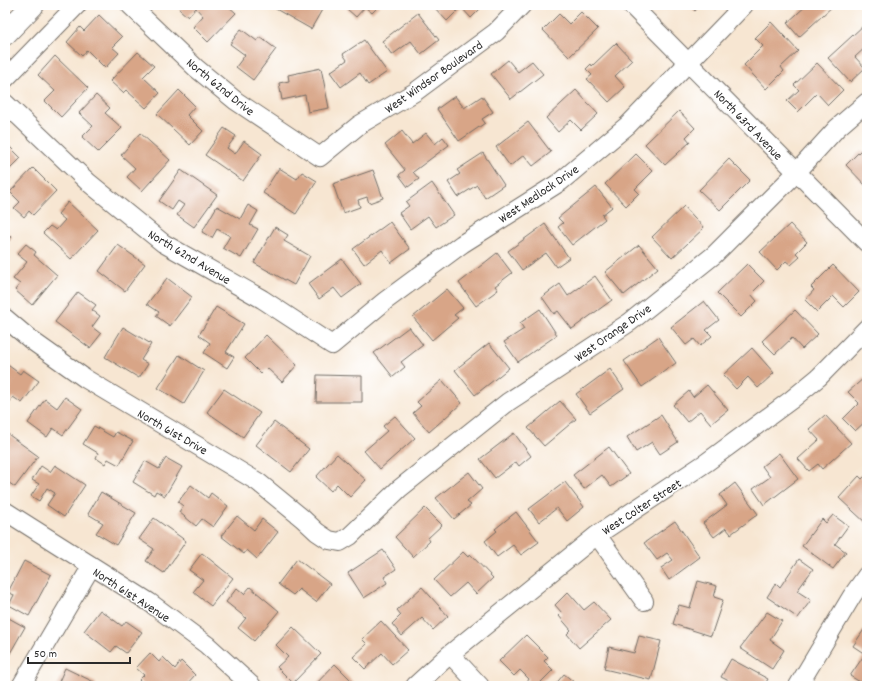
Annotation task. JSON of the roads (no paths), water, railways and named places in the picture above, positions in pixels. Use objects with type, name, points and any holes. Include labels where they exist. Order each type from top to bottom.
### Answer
[{"type":"main road","points":[[5,34],[33,5]]},
{"type":"street","points":[[5,79],[77,5]]},
{"type":"street","name":"North 62nd Drive","points":[[130,5],[196,68],[236,101],[320,157]]},
{"type":"street","name":"West Windsor Boulevard","points":[[320,157],[359,125],[415,92],[496,32],[522,5]]},
{"type":"street","name":"North 63rd Avenue","points":[[631,5],[867,243]]},
{"type":"street","name":"West Medlock Drive","points":[[332,345],[385,301],[462,244],[560,182],[628,125],[744,5]]},
{"type":"street","name":"West Orange Drive","points":[[340,542],[350,536],[399,489],[508,402],[630,322],[714,255],[796,173],[837,128],[867,102]]},
{"type":"street","name":"North 62nd Avenue","points":[[5,103],[88,182],[163,243],[262,298],[332,345]]},
{"type":"street","name":"North 61st Drive","points":[[5,318],[31,340],[86,379],[258,482],[302,518],[316,532],[329,540],[340,542]]},
{"type":"street","name":"West Colter Street","points":[[415,686],[450,654],[597,535],[707,462],[791,400],[819,377],[867,328]]},
{"type":"street","name":"North 61st Avenue","points":[[5,512],[149,602],[208,645],[252,686]]},
{"type":"street","points":[[597,535],[644,601]]},
{"type":"street","points":[[21,686],[91,567]]},
{"type":"street","points":[[798,686],[852,596],[867,575]]},
{"type":"street","points":[[450,654],[480,686]]}]
